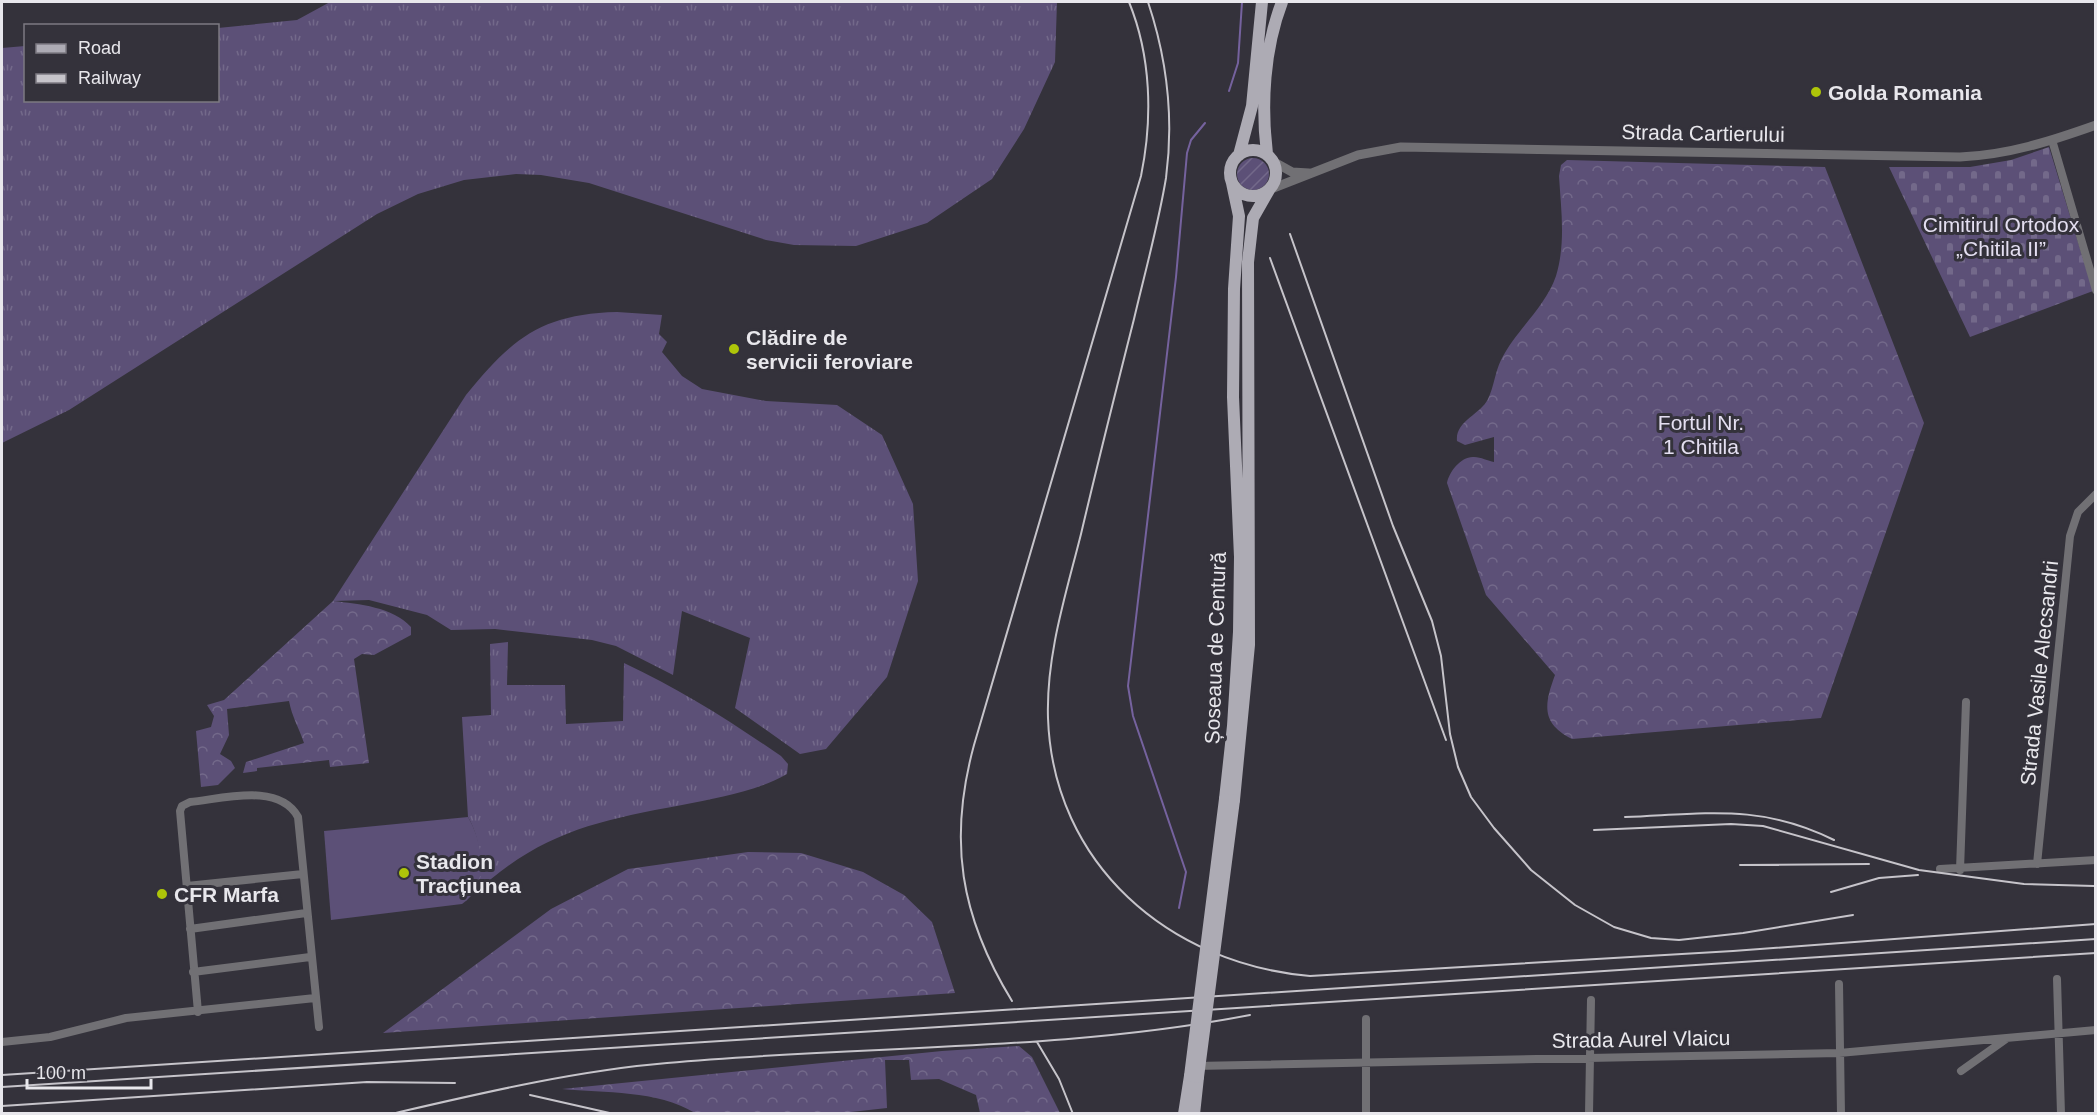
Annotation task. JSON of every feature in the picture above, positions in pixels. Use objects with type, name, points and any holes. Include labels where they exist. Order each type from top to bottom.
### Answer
[{"type":"main road","name":"Șoseaua de Centură","points":[[1230,800],[1240,557],[1233,397],[1234,289],[1239,216],[1230,170],[1239,155],[1252,106],[1262,2]]},
{"type":"main road","name":"Șoseaua de Centură","points":[[1187,1112],[1249,645],[1248,262],[1253,218],[1270,190],[1277,172],[1270,158],[1266,76],[1272,34],[1282,2]]},
{"type":"main road","points":[[1239,155],[1256,150],[1270,158]]},
{"type":"main road","points":[[1232,183],[1242,194],[1249,196],[1256,196],[1270,190]]},
{"type":"street","name":"Strada Cartierului","points":[[1270,190],[1358,155],[1401,147],[1960,158],[2010,152],[2096,125]]},
{"type":"street","points":[[2052,140],[2094,273],[2096,290]]},
{"type":"street","points":[[1270,158],[1292,172],[1309,174]]},
{"type":"street","name":"Strada Vasile Alecsandri","points":[[2037,864],[2070,536],[2078,512],[2096,494]]},
{"type":"street","points":[[1960,870],[1966,702]]},
{"type":"street","points":[[198,1012],[180,811],[184,804],[190,802],[259,796],[274,798],[286,804],[298,817],[310,957],[319,1028]]},
{"type":"street","points":[[1940,869],[1960,870],[2096,860]]},
{"type":"street","points":[[187,886],[303,874]]},
{"type":"street","points":[[190,929],[306,913]]},
{"type":"street","points":[[193,972],[310,957]]},
{"type":"street","points":[[2057,979],[2061,1113]]},
{"type":"street","points":[[1839,984],[1841,1113]]},
{"type":"street","points":[[2,1042],[50,1037],[126,1018],[315,998]]},
{"type":"street","points":[[1589,1113],[1591,1000]]},
{"type":"street","points":[[1365,1113],[1366,1019]]},
{"type":"street","name":"Strada Aurel Vlaicu","points":[[1192,1073],[1366,1062],[1839,1053],[2096,1030]]},
{"type":"street","points":[[1961,1071],[2009,1037]]},
{"type":"green space","points":[[330,2],[1057,2],[1055,62],[1024,129],[992,179],[927,223],[856,246],[794,245],[766,240],[589,183],[541,175],[516,174],[464,180],[418,194],[377,214],[69,410],[2,443],[2,48],[24,46],[24,102],[219,102],[219,28],[297,20]]},
{"type":"green space","name":"Cimitirul Ortodox „Chitila II”","points":[[2049,147],[2093,291],[1970,337],[1889,167],[1970,167],[2011,160]]},
{"type":"green space","points":[[1253,158],[1264,163],[1269,174],[1264,185],[1253,190],[1242,185],[1237,174],[1242,163]]},
{"type":"green space","name":"Fortul Nr. 1 Chitila","points":[[1567,160],[1825,167],[1924,423],[1821,718],[1572,739],[1562,733],[1550,720],[1547,704],[1555,675],[1486,595],[1447,483],[1453,470],[1469,457],[1494,462],[1494,437],[1465,445],[1457,441],[1457,434],[1464,423],[1480,410],[1488,399],[1497,369],[1507,349],[1538,309],[1556,276],[1562,239],[1559,176],[1561,165]]},
{"type":"green space","points":[[617,312],[662,315],[659,334],[667,342],[662,352],[682,376],[702,389],[766,401],[837,405],[882,435],[913,504],[918,581],[887,677],[826,749],[800,754],[735,708],[750,638],[682,611],[673,675],[616,646],[592,640],[495,629],[451,630],[427,615],[369,600],[333,601],[466,395],[498,358],[514,344],[548,324],[591,314]]},
{"type":"green space","points":[[333,601],[364,605],[385,611],[404,620],[411,627],[411,635],[374,655],[362,654],[354,659],[369,763],[330,767],[329,760],[257,768],[257,771],[243,773],[246,762],[304,743],[289,701],[227,709],[229,735],[220,754],[231,761],[235,768],[218,785],[201,787],[196,731],[211,727],[214,716],[207,705],[224,700]]},
{"type":"green space","points":[[508,642],[507,685],[565,685],[566,724],[623,721],[624,663],[665,684],[743,730],[781,756],[788,764],[787,774],[736,794],[622,817],[570,833],[545,843],[521,857],[473,895],[479,877],[480,856],[476,835],[468,817],[462,717],[491,715],[490,644]]},
{"type":"green space","name":"Stadion Tracțiunea","points":[[468,817],[477,839],[481,863],[477,886],[462,904],[331,920],[324,831]]},
{"type":"green space","points":[[748,852],[801,853],[863,872],[904,895],[932,922],[955,993],[383,1033],[551,909],[628,869]]},
{"type":"green space","points":[[1019,1046],[1032,1057],[1060,1113],[980,1113],[976,1095],[939,1079],[911,1080],[909,1060],[885,1060],[887,1108],[833,1114],[695,1113],[648,1096],[562,1089],[942,1051]]},
{"type":"waterway","points":[[1229,91],[1238,63],[1242,2]]},
{"type":"waterway","points":[[1179,908],[1186,872],[1133,716],[1128,686],[1176,277],[1187,153],[1191,140],[1205,123]]},
{"type":"railway","points":[[1012,1001],[994,969],[970,908],[961,845],[962,813],[974,745],[1141,176],[1147,132],[1148,88],[1142,44],[1129,2]]},
{"type":"railway","points":[[1148,2],[1160,45],[1167,89],[1169,133],[1166,178],[1151,249],[1058,625],[1048,694],[1048,718],[1055,771],[1071,818],[1096,861],[1128,897],[1166,928],[1210,951],[1258,967],[1310,976],[1733,951],[2096,924]]},
{"type":"railway","points":[[1290,234],[1393,526],[1432,621],[1441,656],[1450,734],[1458,767],[1471,797],[1494,828],[1531,870],[1575,905],[1614,927],[1651,938],[1679,940],[1743,933],[1853,915]]},
{"type":"railway","points":[[1270,258],[1446,740]]},
{"type":"railway","points":[[1625,817],[1731,813],[1781,820],[1834,840]]},
{"type":"railway","points":[[1594,830],[1731,824],[1763,826],[1919,870],[2024,884],[2094,886]]},
{"type":"railway","points":[[1740,865],[1869,864]]},
{"type":"railway","points":[[1831,892],[1879,878],[1918,875]]},
{"type":"railway","points":[[2,1075],[2096,939]]},
{"type":"railway","points":[[2,1087],[2096,953]]},
{"type":"railway","points":[[391,1114],[597,1071],[740,1057],[1033,1042],[1106,1036],[1250,1015]]},
{"type":"railway","points":[[1037,1042],[1059,1079],[1073,1114]]},
{"type":"railway","points":[[2,1106],[367,1082],[455,1083]]},
{"type":"railway","points":[[530,1095],[614,1114]]},
{"type":"place","name":"Golda Romania","points":[[1816,92]]},
{"type":"place","name":"Clădire de servicii feroviare","points":[[734,349]]},
{"type":"place","name":"Stadion Tracțiunea","points":[[404,873]]},
{"type":"place","name":"CFR Marfa","points":[[162,894]]}]
